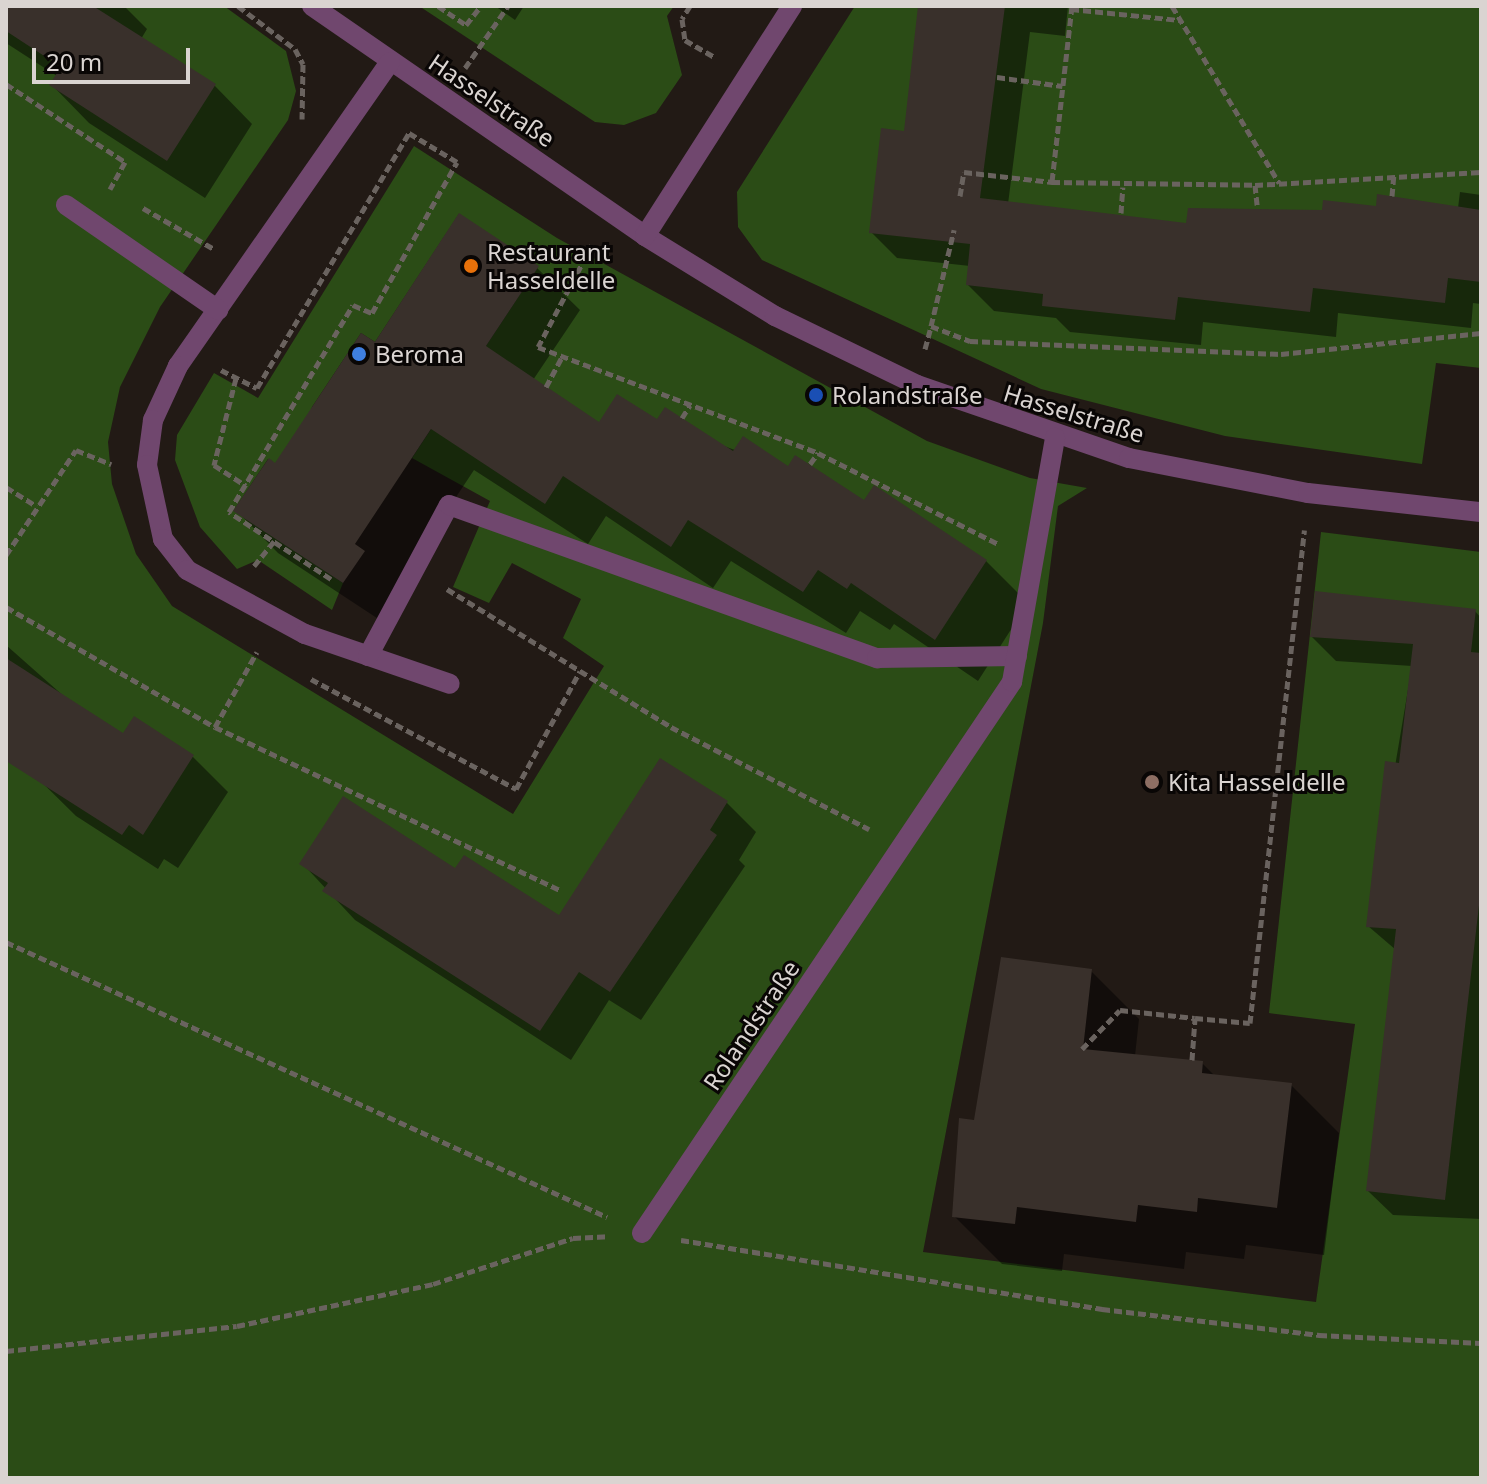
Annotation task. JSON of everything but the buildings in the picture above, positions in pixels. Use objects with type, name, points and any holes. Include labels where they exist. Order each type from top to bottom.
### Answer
[{"type":"street","name":"Hasselstraße","points":[[312,6],[645,236],[775,316],[917,385],[1055,438],[1308,493],[1481,512]]},
{"type":"street","points":[[645,236],[792,6]]},
{"type":"street","points":[[390,62],[162,393],[147,449],[150,488],[163,539],[187,570],[274,619],[450,684]]},
{"type":"street","points":[[66,205],[218,310]]},
{"type":"street","name":"Rolandstraße","points":[[642,1233],[1012,682],[1036,565],[1055,438]]},
{"type":"street","points":[[368,656],[449,505],[877,658],[1017,656]]},
{"type":"path","points":[[238,6],[295,49],[303,64],[302,128]]},
{"type":"path","points":[[438,6],[466,25],[481,6]]},
{"type":"path","points":[[444,98],[508,6]]},
{"type":"path","points":[[690,6],[682,19],[685,40],[747,76]]},
{"type":"path","points":[[1172,6],[1279,184]]},
{"type":"path","points":[[1052,182],[1072,8],[1180,20]]},
{"type":"path","points":[[997,77],[1062,86]]},
{"type":"path","points":[[6,84],[125,162],[108,188],[122,196]]},
{"type":"path","points":[[331,579],[229,512],[353,305],[372,313],[481,124]]},
{"type":"path","points":[[213,366],[257,388],[409,133],[457,162]]},
{"type":"path","points":[[960,196],[964,172],[1123,187],[1279,184],[1481,172]]},
{"type":"path","points":[[1392,196],[1394,175]]},
{"type":"path","points":[[1255,185],[1257,205]]},
{"type":"path","points":[[1121,213],[1123,187]]},
{"type":"path","points":[[135,204],[248,269]]},
{"type":"path","points":[[610,212],[538,347],[818,453],[1036,565]]},
{"type":"path","points":[[917,385],[954,230]]},
{"type":"path","points":[[186,288],[224,238]]},
{"type":"path","points":[[931,326],[970,341],[1281,354],[1481,333]]},
{"type":"path","points":[[546,387],[562,357]]},
{"type":"path","points":[[236,378],[214,465],[246,486]]},
{"type":"path","points":[[682,418],[690,405]]},
{"type":"path","points":[[6,555],[76,450],[117,466],[119,453]]},
{"type":"path","points":[[810,464],[818,453]]},
{"type":"path","points":[[6,487],[36,506]]},
{"type":"path","points":[[1082,1049],[1120,1010],[1250,1023],[1308,493]]},
{"type":"path","points":[[258,560],[274,541]]},
{"type":"path","points":[[443,586],[671,727],[902,845]]},
{"type":"path","points":[[6,607],[215,727],[560,890]]},
{"type":"path","points":[[215,727],[274,619]]},
{"type":"path","points":[[246,642],[272,658]]},
{"type":"path","points":[[299,672],[516,789],[580,671]]},
{"type":"path","points":[[6,942],[642,1233]]},
{"type":"path","points":[[1192,1060],[1195,1018]]},
{"type":"path","points":[[6,1351],[237,1326],[433,1284],[573,1238],[642,1233],[1102,1309],[1319,1335],[1481,1343]]},
{"type":"green space","points":[[6,6],[224,6],[286,51],[296,91],[288,120],[160,307],[120,387],[108,442],[112,484],[136,554],[172,606],[513,814],[604,666],[563,638],[581,599],[512,563],[489,603],[453,587],[490,501],[412,458],[538,267],[459,214],[375,342],[361,333],[312,407],[298,478],[268,459],[234,510],[343,583],[332,610],[258,560],[237,569],[200,527],[175,460],[177,435],[214,373],[258,398],[414,146],[557,238],[927,441],[1030,478],[1087,488],[1058,506],[1043,623],[923,1252],[1316,1302],[1355,1024],[1269,1013],[1321,532],[1481,552],[1481,1478],[6,1478]]},
{"type":"green space","points":[[419,6],[674,6],[667,16],[682,75],[656,113],[624,125],[595,122]]},
{"type":"green space","points":[[855,6],[1481,6],[1481,368],[1436,363],[1422,464],[1225,436],[1041,389],[762,260],[738,227],[737,192]]},
{"type":"place","name":"Restaurant Hasseldelle","points":[[471,266]]},
{"type":"place","name":"Beroma","points":[[359,354]]},
{"type":"place","name":"Rolandstraße","points":[[816,395]]},
{"type":"place","name":"Kita Hasseldelle","points":[[1152,782]]}]
